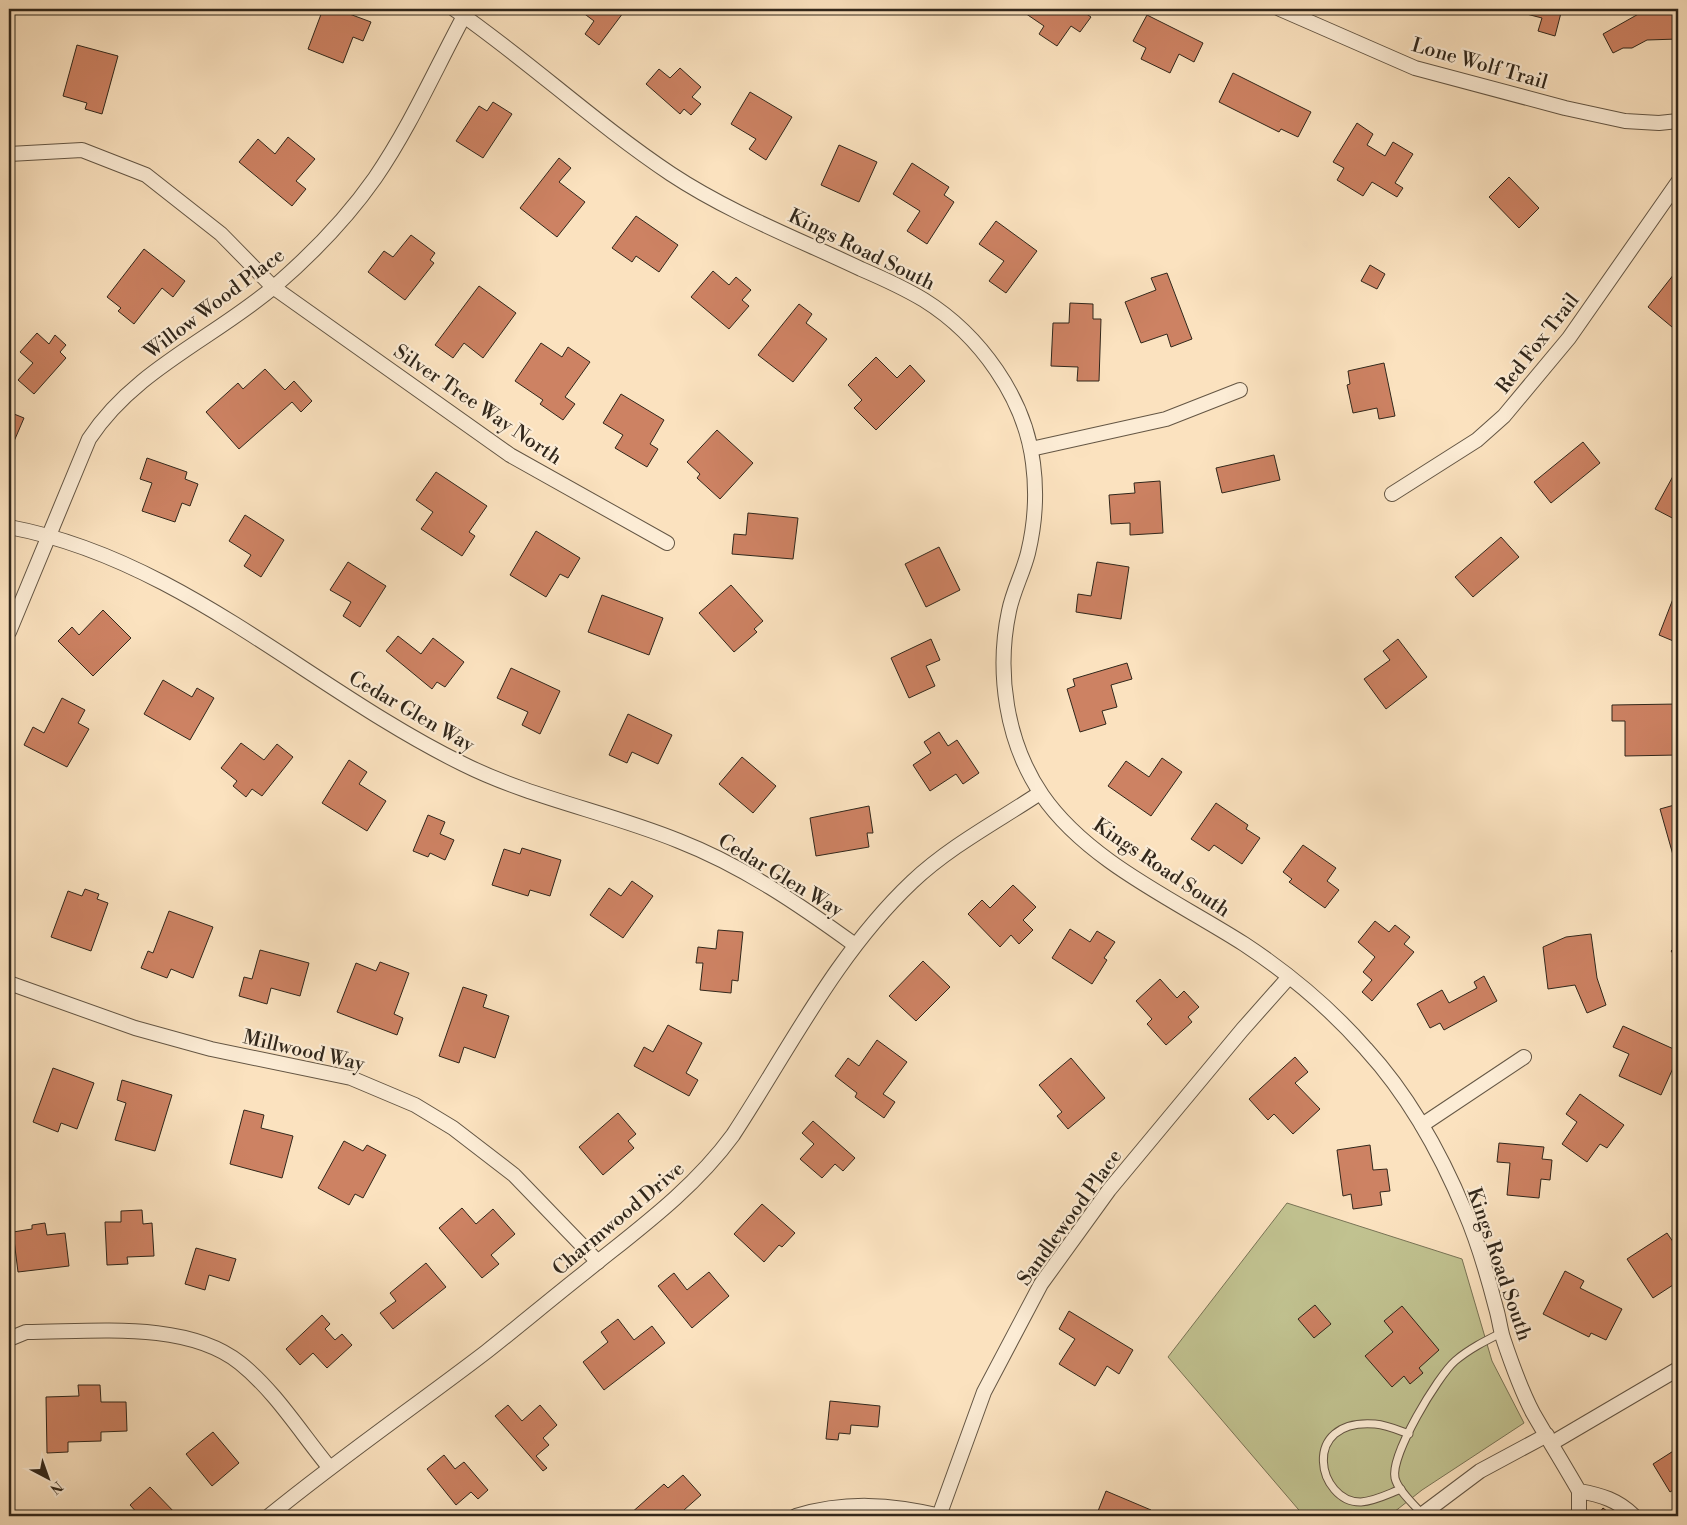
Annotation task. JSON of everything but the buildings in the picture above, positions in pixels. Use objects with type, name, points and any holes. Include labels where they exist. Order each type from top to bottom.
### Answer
[{"type":"street","name":"Lone Wolf Trail","points":[[1280,9],[1415,68],[1564,108],[1625,121],[1659,123],[1678,121]]},
{"type":"street","name":"Willow Wood Place","points":[[9,632],[89,439],[117,402],[274,287],[312,252],[343,219],[375,178],[394,146],[459,12]]},
{"type":"street","name":"Kings Road South","points":[[459,12],[498,39],[631,146],[675,176],[720,202],[895,284],[924,300],[947,317],[970,338],[992,364],[1011,394],[1031,449],[1036,491],[1034,520],[1027,556],[1009,609],[1003,651],[1003,671],[1007,706],[1012,727],[1040,793],[1065,823],[1092,847],[1132,875],[1248,947],[1289,977],[1336,1017],[1367,1049],[1394,1083],[1422,1125],[1466,1214],[1496,1309],[1501,1333],[1531,1408],[1579,1491]]},
{"type":"street","name":"Silver Tree Way North","points":[[9,154],[82,150],[146,175],[222,234],[274,287],[510,455],[667,543]]},
{"type":"street","name":"Red Fox Trail","points":[[1392,494],[1477,440],[1504,416],[1569,338],[1678,182]]},
{"type":"street","points":[[1031,449],[1166,419],[1240,390]]},
{"type":"street","name":"Cedar Glen Way","points":[[9,527],[48,535],[89,549],[141,571],[215,612],[409,736],[465,765],[500,780],[642,827],[709,854],[769,886],[855,945]]},
{"type":"street","name":"Charmwood Drive","points":[[270,1516],[329,1467],[486,1352],[637,1233],[672,1202],[716,1159],[749,1111],[828,982],[855,945],[882,914],[926,870],[946,854],[1040,793]]},
{"type":"street","name":"Sandlewood Place","points":[[940,1516],[984,1392],[1041,1284],[1109,1190],[1242,1030],[1289,977]]},
{"type":"street","name":"Millwood Way","points":[[9,983],[134,1028],[211,1049],[351,1078],[415,1105],[453,1128],[514,1176],[598,1262]]},
{"type":"street","points":[[1422,1125],[1524,1057]]},
{"type":"street","points":[[9,1339],[26,1332],[157,1332],[183,1336],[206,1344],[240,1364],[261,1384],[329,1467]]},
{"type":"street","points":[[1421,1515],[1480,1471],[1549,1439],[1678,1368]]},
{"type":"street","points":[[1579,1516],[1579,1491],[1601,1494],[1624,1507],[1634,1516]]},
{"type":"street","points":[[796,1516],[838,1506],[874,1504],[902,1507],[940,1516]]},
{"type":"lane","points":[[1421,1515],[1395,1478],[1395,1465],[1408,1434],[1438,1380],[1454,1361],[1476,1345],[1501,1333]]},
{"type":"lane","points":[[1401,1489],[1376,1499],[1359,1502],[1344,1496],[1331,1486],[1324,1472],[1324,1451],[1330,1436],[1343,1427],[1376,1424],[1408,1434]]},
{"type":"green space","points":[[1287,1203],[1462,1259],[1492,1361],[1524,1423],[1422,1490],[1389,1516],[1304,1516],[1168,1357]]}]
